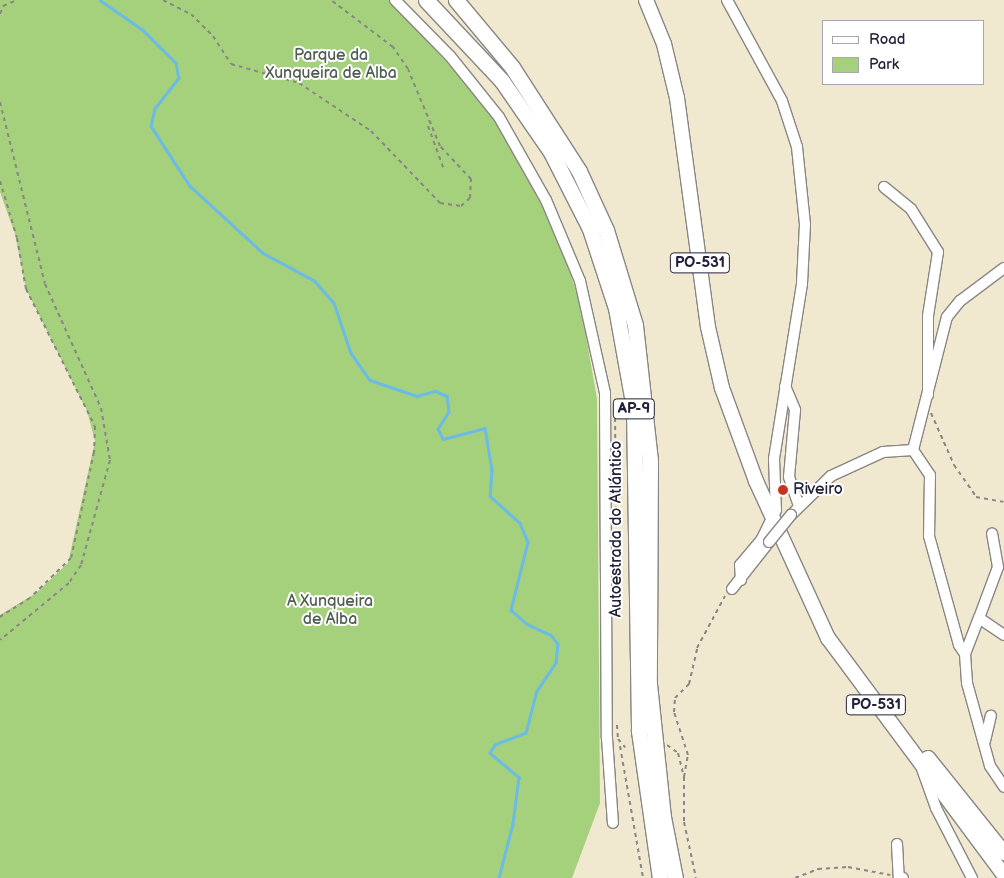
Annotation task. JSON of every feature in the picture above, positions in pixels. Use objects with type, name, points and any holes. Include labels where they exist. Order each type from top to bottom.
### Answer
[{"type":"highway","name":"Autoestrada do Atlántico","points":[[426,0],[502,81],[551,152],[590,228],[616,308],[634,408],[639,731],[660,878]]},
{"type":"highway","name":"Autoestrada do Atlántico","points":[[456,0],[512,68],[571,156],[606,230],[633,316],[648,416],[650,693],[663,817],[675,878]]},
{"type":"main road","name":"PO-531","points":[[646,0],[664,44],[677,98],[708,327],[722,388],[774,516],[828,638],[1004,875]]},
{"type":"main road","name":"PO-531","points":[[655,0],[677,64],[689,120],[724,367],[774,516],[822,613],[845,649],[1004,854]]},
{"type":"main road","points":[[972,832],[1004,866]]},
{"type":"street","points":[[394,0],[450,56],[499,117],[546,200],[580,281],[605,393],[606,738],[614,823]]},
{"type":"street","points":[[727,0],[782,101],[801,170],[805,224],[802,284],[774,459],[774,516],[740,565],[741,580]]},
{"type":"street","points":[[884,187],[911,209],[938,252],[928,316],[927,400]]},
{"type":"street","points":[[1004,268],[960,301],[947,317],[913,450],[930,475],[929,536],[945,582],[952,627],[965,654],[967,683],[985,741],[990,766],[1004,787]]},
{"type":"street","points":[[785,386],[795,410],[789,477],[799,506]]},
{"type":"street","points":[[732,589],[741,580],[790,514],[840,472],[883,452],[913,450]]},
{"type":"street","points":[[965,654],[995,579],[1000,548],[992,534]]},
{"type":"street","points":[[979,618],[1004,635]]},
{"type":"street","points":[[985,741],[991,716]]},
{"type":"street","points":[[920,763],[936,808],[972,878]]},
{"type":"street","points":[[898,844],[901,877]]},
{"type":"path","points":[[0,14],[3,6],[17,0]]},
{"type":"path","points":[[163,0],[191,14],[213,36],[231,64],[299,83],[371,131],[440,203],[461,206],[470,198],[471,179],[440,146],[428,123],[408,69],[393,47],[331,0]]},
{"type":"path","points":[[0,102],[45,284],[101,408],[110,460],[81,565],[69,583],[0,639]]},
{"type":"path","points":[[428,123],[428,135],[443,167]]},
{"type":"path","points":[[0,181],[18,238],[26,289],[94,426],[94,452],[71,558],[30,598],[0,616]]},
{"type":"path","points":[[927,400],[954,464],[976,496],[1004,502]]},
{"type":"path","points":[[696,878],[684,822],[684,778],[688,755],[674,712],[675,698],[689,684],[697,648],[732,589]]},
{"type":"path","points":[[664,744],[678,753],[684,778]]},
{"type":"path","points":[[620,746],[643,878]]},
{"type":"path","points":[[795,878],[818,869],[848,867],[901,877]]},
{"type":"green space","name":"A Xunqueira de Alba","points":[[0,0],[391,0],[492,113],[538,192],[567,263],[581,307],[597,399],[600,803],[572,878],[0,878],[0,615],[36,593],[68,563],[95,441],[87,411],[26,289],[15,234],[0,192]]},
{"type":"waterway","points":[[100,0],[143,30],[176,63],[179,78],[155,109],[151,126],[190,186],[263,253],[315,281],[334,303],[351,353],[370,380],[417,396],[435,391],[447,396],[449,412],[438,429],[443,439],[485,428],[492,470],[490,496],[520,523],[528,542],[511,610],[527,624],[551,635],[558,644],[556,663],[537,691],[526,733],[495,745],[490,753],[519,777],[513,824],[499,878]]},
{"type":"place","name":"Riveiro","points":[[783,490]]},
{"type":"park label","name":"Parque da Xunqueira de Alba","points":[[331,65]]}]
